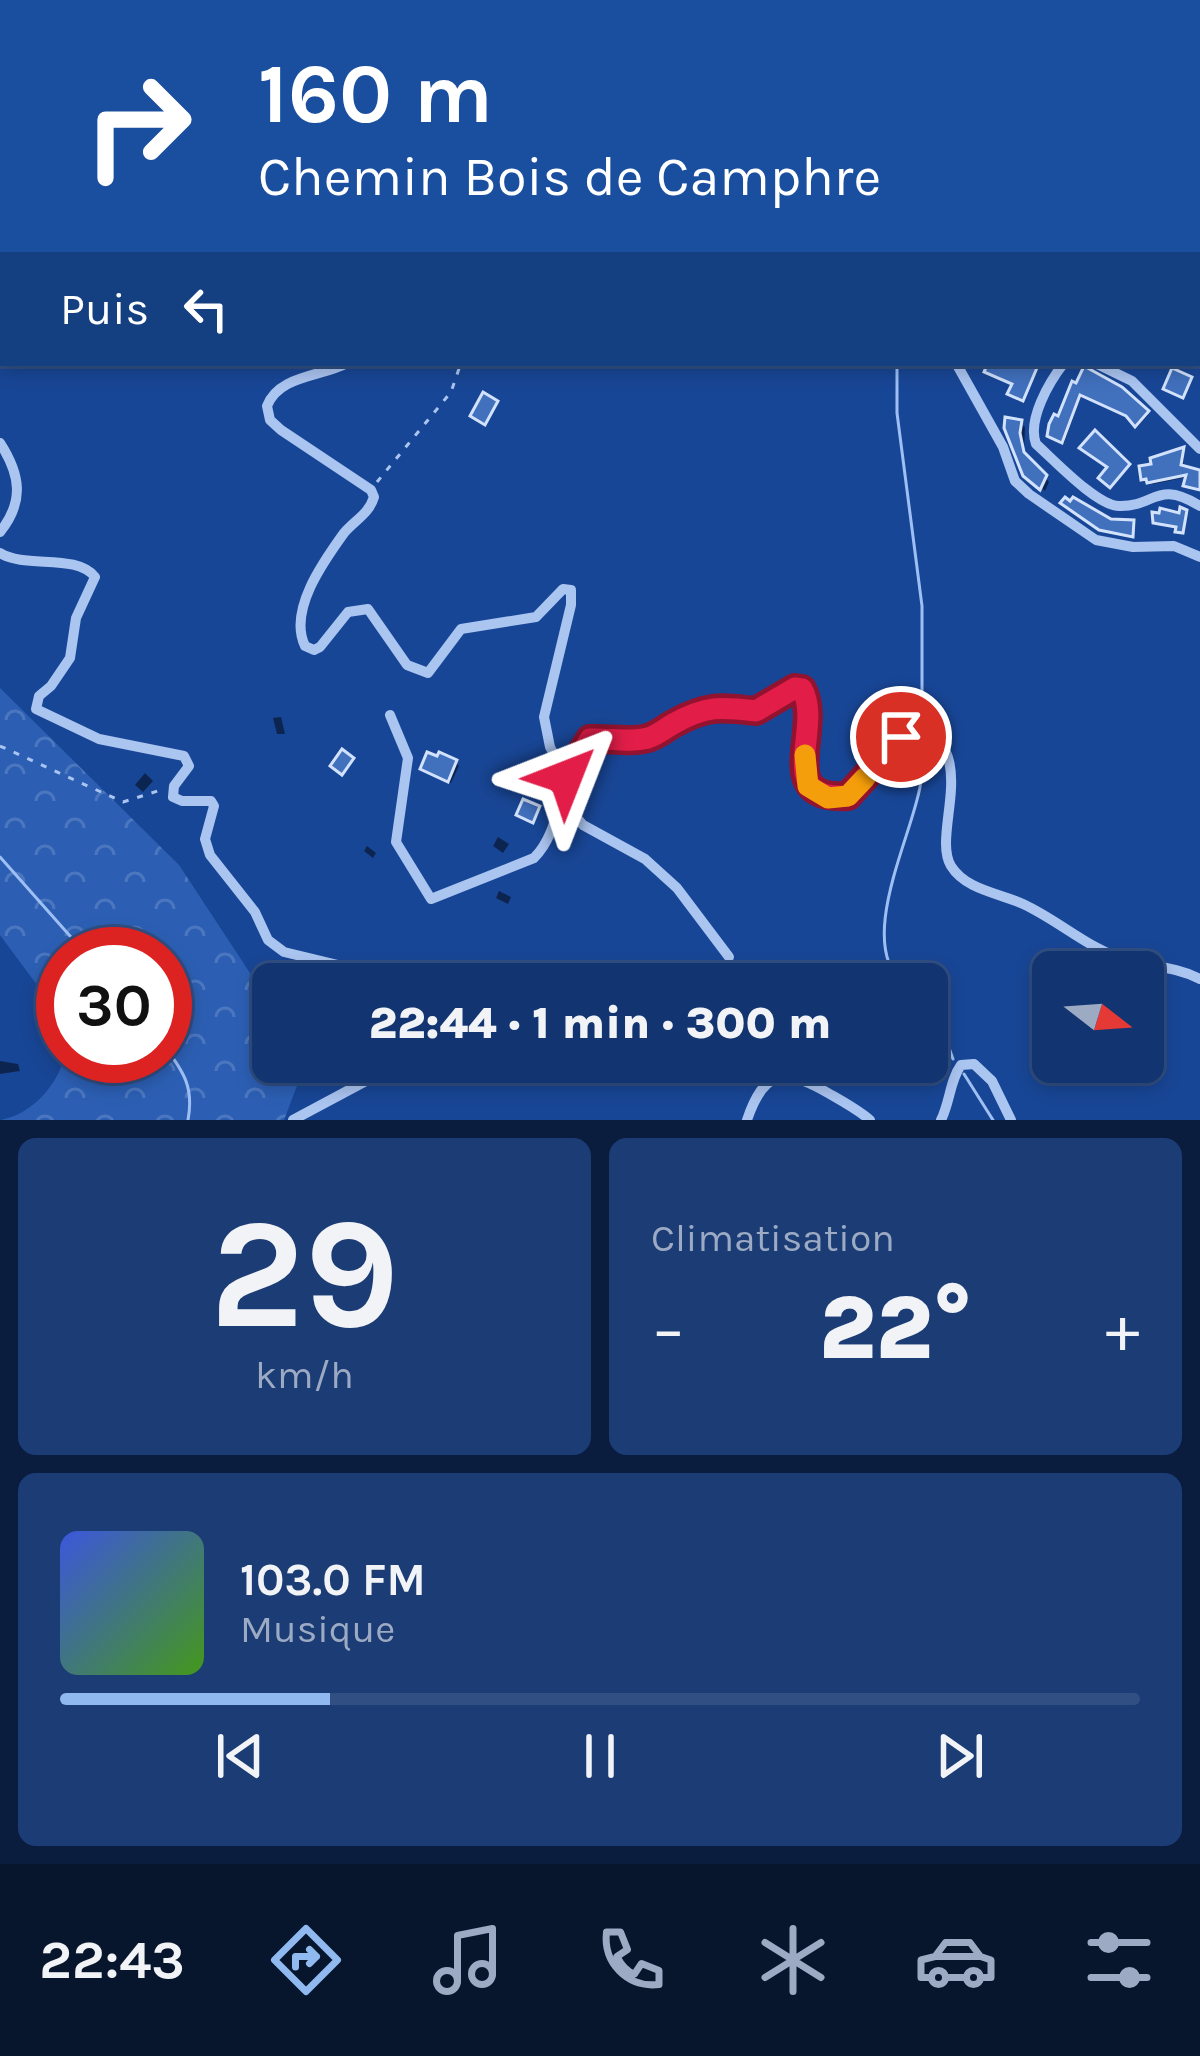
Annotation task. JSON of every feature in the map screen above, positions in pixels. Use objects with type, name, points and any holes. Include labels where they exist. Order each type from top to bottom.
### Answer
[{"type":"street","points":[[339,366],[274,391],[267,413],[281,430],[371,490],[372,505],[345,532],[308,595],[298,621],[305,646],[320,647],[348,613],[368,609],[407,664],[428,673],[461,628],[536,617],[563,590],[571,590],[544,717],[550,747],[566,777]]},
{"type":"street","points":[[958,366],[1004,447],[1015,481],[1029,494],[1096,540],[1133,547],[1174,546],[1200,557]]},
{"type":"street","points":[[1062,366],[1034,420],[1036,444],[1109,504],[1129,504],[1164,493],[1200,506]]},
{"type":"street","points":[[1101,366],[1132,381],[1200,448]]},
{"type":"street","points":[[0,443],[14,465],[19,490],[0,532]]},
{"type":"street","points":[[0,553],[15,560],[86,568],[95,577],[76,618],[70,658],[39,697],[36,709],[100,739],[177,752],[188,760],[189,766],[174,786],[177,800],[211,801],[214,806],[206,839],[210,855],[255,912],[268,940],[284,952],[330,963]]},
{"type":"street","points":[[390,716],[408,758],[396,842],[431,899],[534,857],[544,848],[566,777],[590,739],[631,741],[654,736],[675,722],[717,707],[734,705],[756,711],[795,688],[802,689],[808,700],[808,786],[828,798],[848,796],[907,728],[916,724],[938,736],[946,758],[952,783],[947,857],[952,868],[971,885],[1022,903],[1109,954],[1181,969],[1200,979]]},
{"type":"street","points":[[559,797],[583,825],[645,859],[677,888],[729,958]]},
{"type":"street","points":[[941,1120],[950,1102],[954,1075],[961,1065],[974,1064],[992,1082],[1011,1120]]},
{"type":"street","points":[[747,1120],[760,1088],[788,1075],[807,1080],[870,1120]]},
{"type":"street","points":[[293,1120],[362,1083]]},
{"type":"path","points":[[371,490],[451,392],[460,366]]},
{"type":"path","points":[[0,746],[123,802],[174,786]]},
{"type":"green space","points":[[0,688],[179,865],[252,976],[252,1083],[298,1083],[284,1120],[1,1120],[23,1112],[52,1083],[192,1083],[192,927],[36,927],[36,984],[0,935]]},
{"type":"building","points":[[987,366],[1038,366],[1023,401],[1007,394],[1012,384],[984,372]]},
{"type":"building","points":[[1084,366],[1122,387],[1149,411],[1135,427],[1126,416],[1080,395],[1062,443],[1047,436],[1049,424]]},
{"type":"building","points":[[1172,368],[1192,377],[1183,398],[1163,389]]},
{"type":"building","points":[[483,392],[498,401],[485,425],[470,416]]},
{"type":"building","points":[[1005,417],[1022,420],[1024,452],[1047,475],[1040,490],[1023,476],[1004,428]]},
{"type":"building","points":[[1095,430],[1130,464],[1110,488],[1098,478],[1107,467],[1079,448]]},
{"type":"building","points":[[1184,447],[1181,465],[1200,470],[1200,490],[1183,486],[1186,475],[1147,483],[1141,480],[1139,466]]},
{"type":"building","points":[[1065,497],[1111,519],[1134,520],[1133,537],[1099,530],[1060,503]]},
{"type":"building","points":[[1180,507],[1187,510],[1183,533],[1153,523],[1152,512],[1159,513],[1160,508],[1179,513]]},
{"type":"building","points":[[342,749],[354,758],[342,775],[330,766]]},
{"type":"building","points":[[427,752],[457,760],[448,782],[420,769]]},
{"type":"building","points":[[523,799],[540,806],[533,823],[516,815]]},
{"type":"waterway","points":[[897,366],[897,413],[922,606],[922,710]]},
{"type":"waterway","points":[[889,963],[885,917],[920,787],[922,740]]},
{"type":"waterway","points":[[0,857],[62,927]]},
{"type":"waterway","points":[[948,1045],[953,1059]]},
{"type":"waterway","points":[[964,1074],[993,1120]]},
{"type":"waterway","points":[[186,1083],[188,1120]]},
{"type":"slow traffic","points":[[805,755],[808,786],[828,798],[848,796],[865,778]]},
{"type":"route","points":[[566,777],[590,739],[631,741],[654,736],[675,722],[717,707],[734,705],[756,711],[795,688],[802,689],[808,700],[805,772],[808,786],[816,793],[828,798],[848,796],[901,737]]}]
